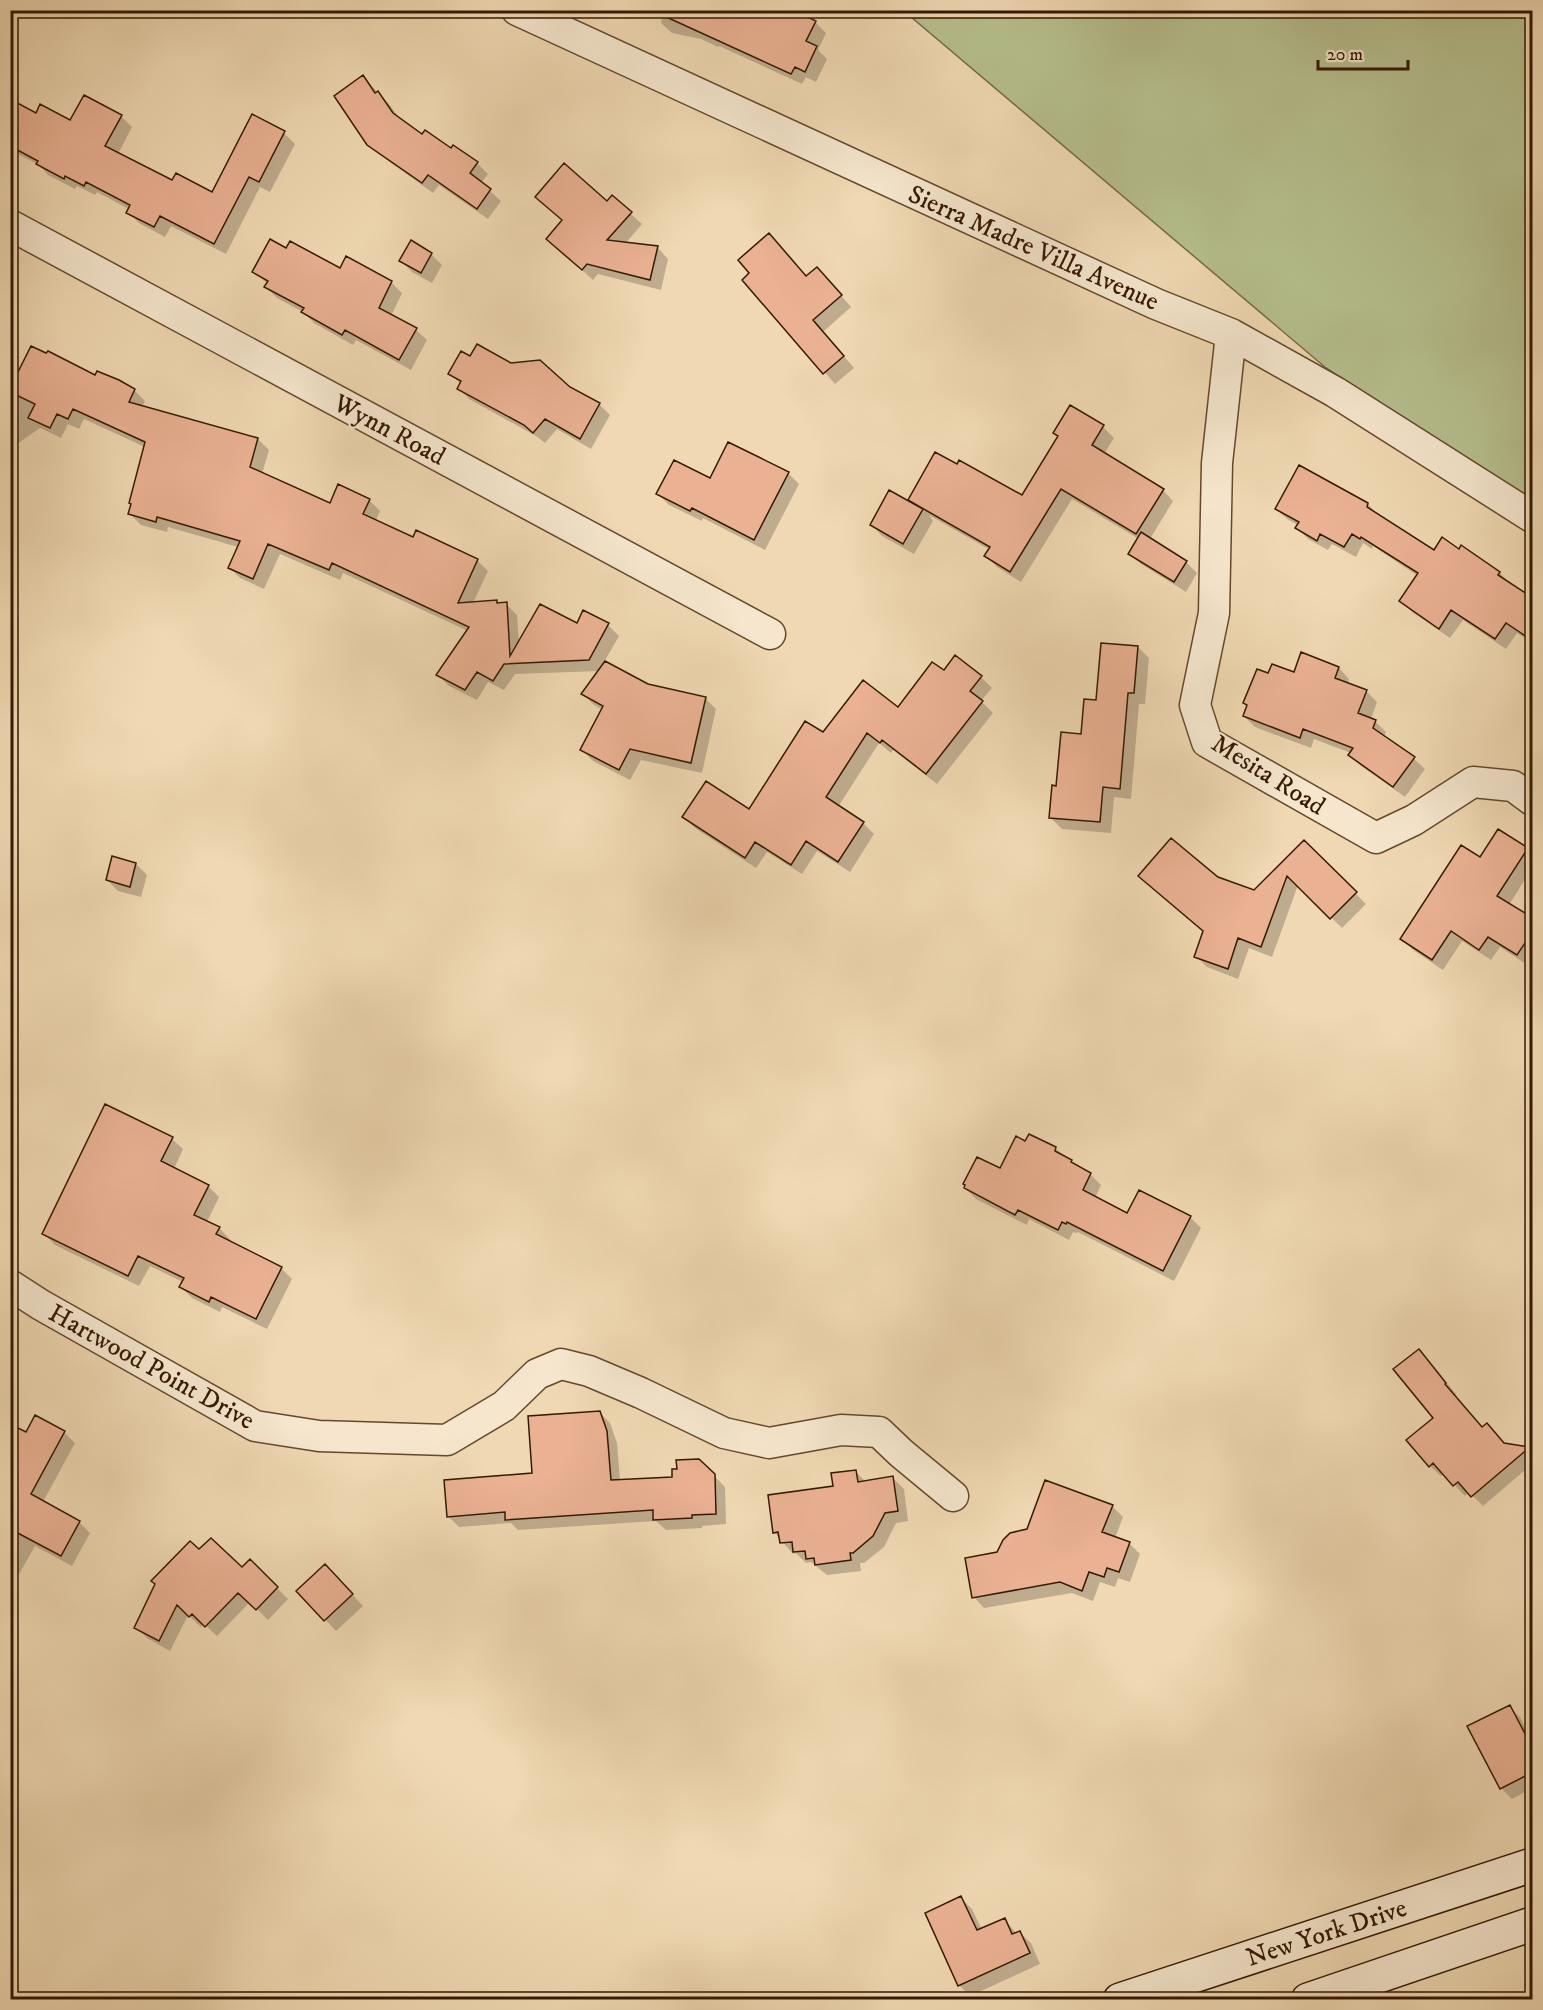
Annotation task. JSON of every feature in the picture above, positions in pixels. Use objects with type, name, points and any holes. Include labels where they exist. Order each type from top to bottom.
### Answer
[{"type":"main road","name":"New York Drive","points":[[1120,2000],[1533,1865]]},
{"type":"main road","points":[[1308,2000],[1533,1924]]},
{"type":"street","name":"Sierra Madre Villa Avenue","points":[[517,10],[1146,299],[1231,334],[1335,392],[1533,517]]},
{"type":"street","name":"Wynn Road","points":[[10,225],[770,634]]},
{"type":"street","name":"Mesita Road","points":[[1231,334],[1217,463],[1214,613],[1195,705],[1207,742],[1376,838],[1414,820],[1473,782],[1513,786],[1533,800]]},
{"type":"street","name":"Hartwood Point Drive","points":[[10,1285],[40,1305],[255,1426],[319,1436],[447,1440],[504,1406],[537,1374],[561,1364],[589,1371],[641,1393],[724,1433],[769,1443],[842,1430],[879,1432],[953,1496]]},
{"type":"green space","points":[[904,11],[1532,11],[1532,503],[1326,368]]},
{"type":"building","points":[[651,10],[793,10],[816,21],[806,41],[817,46],[805,72],[795,67],[791,74]]},
{"type":"building","points":[[363,75],[375,93],[378,91],[393,113],[422,134],[425,130],[451,148],[453,145],[478,162],[470,173],[491,189],[477,209],[428,175],[422,183],[367,145],[334,96]]},
{"type":"building","points":[[84,95],[122,115],[105,146],[172,180],[176,173],[212,192],[252,114],[285,131],[259,182],[249,177],[214,244],[160,216],[154,227],[126,213],[130,205],[86,182],[84,186],[65,176],[64,179],[36,164],[38,161],[10,146],[10,99],[36,113],[40,104],[70,120]]},
{"type":"building","points":[[564,163],[607,201],[612,195],[632,212],[607,240],[658,246],[650,280],[587,264],[582,270],[546,239],[562,220],[535,197]]},
{"type":"building","points":[[769,233],[806,276],[817,267],[842,295],[813,320],[844,356],[823,374],[742,280],[749,273],[738,260]]},
{"type":"building","points":[[270,239],[286,248],[290,241],[340,268],[346,256],[392,281],[379,308],[417,328],[399,360],[345,330],[342,335],[301,312],[304,308],[264,287],[268,281],[252,272]]},
{"type":"building","points":[[411,240],[432,253],[421,273],[399,261]]},
{"type":"building","points":[[477,344],[511,363],[540,360],[570,387],[600,403],[580,439],[545,419],[533,433],[524,425],[457,389],[461,381],[448,374],[461,351],[470,356]]},
{"type":"building","points":[[31,346],[46,353],[48,351],[95,375],[97,371],[135,389],[129,402],[258,438],[250,467],[330,503],[338,484],[370,499],[363,514],[413,537],[416,530],[478,559],[458,603],[497,600],[497,603],[507,602],[510,656],[540,604],[577,623],[583,610],[609,623],[589,660],[504,664],[493,681],[477,672],[465,690],[436,675],[469,627],[332,563],[329,570],[268,544],[253,579],[228,568],[240,541],[157,517],[156,522],[128,514],[145,442],[73,409],[68,419],[57,414],[50,428],[28,418],[35,404],[10,392],[10,388]]},
{"type":"building","points":[[1070,405],[1104,425],[1092,445],[1164,489],[1136,534],[1061,489],[1010,572],[984,556],[990,547],[908,500],[935,452],[957,464],[959,460],[1022,495],[1058,436],[1053,433]]},
{"type":"building","points":[[728,442],[789,472],[754,540],[692,508],[690,511],[656,494],[674,460],[710,478]]},
{"type":"building","points":[[1299,465],[1368,503],[1367,507],[1434,550],[1442,537],[1459,549],[1461,545],[1500,572],[1498,575],[1533,598],[1533,641],[1506,623],[1495,639],[1451,610],[1439,629],[1399,601],[1418,573],[1361,537],[1360,539],[1352,534],[1344,547],[1320,534],[1317,541],[1295,528],[1299,522],[1275,509]]},
{"type":"building","points":[[889,490],[923,509],[903,544],[870,525]]},
{"type":"building","points":[[1141,532],[1187,561],[1174,582],[1128,554]]},
{"type":"building","points":[[1101,643],[1138,646],[1134,693],[1128,693],[1120,789],[1103,787],[1100,822],[1049,818],[1052,785],[1056,786],[1061,732],[1081,734],[1084,699],[1096,700]]},
{"type":"building","points":[[1301,652],[1339,667],[1335,678],[1367,690],[1358,713],[1376,720],[1373,728],[1415,757],[1393,787],[1348,755],[1353,748],[1303,729],[1300,738],[1243,716],[1247,705],[1243,703],[1257,669],[1268,673],[1272,664],[1294,672]]},
{"type":"building","points":[[955,655],[982,676],[970,691],[983,701],[926,774],[882,740],[880,743],[867,733],[826,797],[864,822],[838,862],[806,841],[791,865],[755,842],[745,858],[682,817],[706,781],[749,809],[805,721],[823,732],[863,680],[898,707],[932,662],[944,670]]},
{"type":"building","points":[[605,661],[648,684],[706,697],[691,763],[630,749],[619,770],[580,750],[603,706],[581,694]]},
{"type":"building","points":[[1498,829],[1528,848],[1497,896],[1533,918],[1533,931],[1517,955],[1488,937],[1479,950],[1451,931],[1432,960],[1400,939],[1461,845],[1480,857]]},
{"type":"building","points":[[1171,838],[1218,877],[1254,890],[1304,840],[1357,892],[1330,919],[1287,876],[1261,947],[1238,938],[1228,969],[1194,957],[1203,931],[1138,876]]},
{"type":"building","points":[[112,856],[136,863],[130,887],[106,880]]},
{"type":"building","points":[[105,1104],[173,1137],[161,1161],[209,1185],[194,1215],[220,1227],[216,1234],[282,1267],[256,1319],[211,1297],[209,1302],[179,1287],[184,1278],[138,1256],[128,1276],[42,1234]]},
{"type":"building","points":[[1029,1134],[1056,1147],[1055,1151],[1091,1173],[1083,1190],[1127,1213],[1139,1190],[1191,1216],[1163,1271],[1067,1222],[1066,1224],[1062,1222],[1058,1230],[1018,1210],[1015,1215],[964,1188],[963,1184],[977,1157],[1000,1168],[1016,1136],[1025,1141]]},
{"type":"building","points":[[1419,1349],[1482,1427],[1487,1423],[1504,1443],[1530,1447],[1471,1497],[1458,1482],[1453,1486],[1433,1463],[1429,1467],[1406,1440],[1433,1418],[1393,1369]]},
{"type":"building","points":[[600,1411],[607,1431],[611,1480],[672,1477],[672,1469],[677,1469],[676,1460],[699,1459],[715,1474],[716,1514],[653,1520],[653,1510],[505,1520],[505,1512],[447,1517],[444,1480],[532,1473],[528,1416]]},
{"type":"building","points":[[35,1415],[65,1431],[31,1494],[80,1521],[61,1556],[12,1530],[10,1532],[10,1424],[26,1432]]},
{"type":"building","points":[[856,1470],[858,1482],[893,1476],[898,1511],[885,1513],[873,1536],[850,1553],[851,1560],[815,1565],[814,1558],[806,1559],[805,1551],[793,1552],[792,1542],[780,1543],[778,1532],[773,1533],[768,1495],[833,1486],[831,1473]]},
{"type":"building","points":[[1045,1480],[1113,1505],[1102,1532],[1130,1542],[1119,1572],[1107,1568],[1104,1577],[1089,1572],[1082,1591],[1060,1582],[972,1598],[965,1558],[997,1552],[1003,1540],[1010,1533],[1027,1529]]},
{"type":"building","points":[[211,1538],[242,1567],[250,1559],[278,1587],[256,1610],[238,1593],[205,1627],[192,1614],[189,1617],[177,1605],[159,1641],[134,1628],[155,1584],[151,1581],[190,1541],[199,1549]]},
{"type":"building","points":[[325,1564],[353,1594],[324,1621],[296,1591]]},
{"type":"building","points":[[1510,1705],[1533,1749],[1533,1772],[1500,1789],[1467,1726]]},
{"type":"building","points":[[961,1896],[977,1930],[1005,1918],[1012,1934],[1020,1931],[1030,1953],[958,1986],[925,1913]]}]
